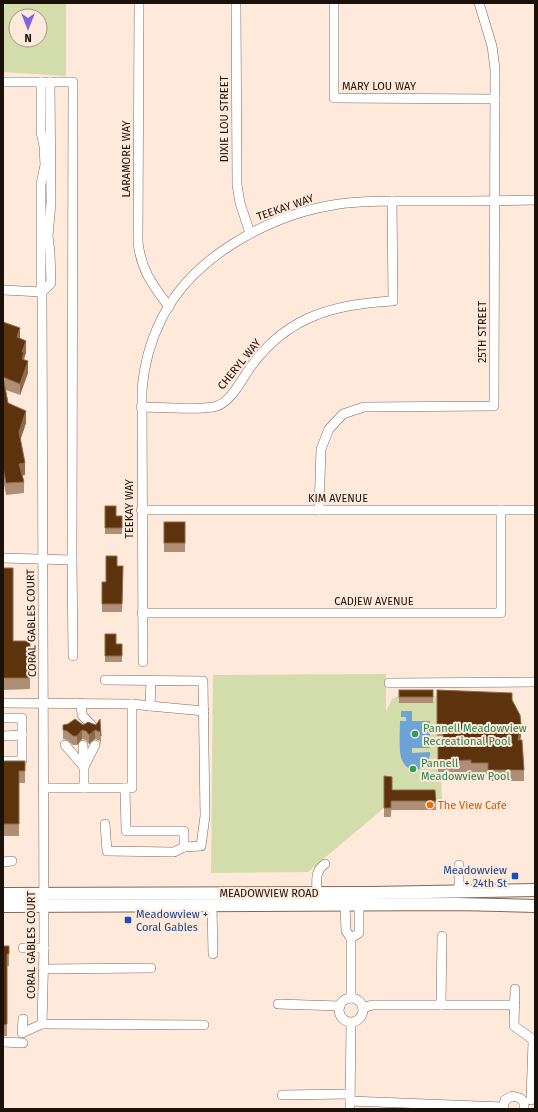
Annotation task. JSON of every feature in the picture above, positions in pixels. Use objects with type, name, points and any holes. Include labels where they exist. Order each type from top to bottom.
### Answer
[{"type":"main road","name":"MEADOWVIEW ROAD","points":[[3,906],[43,900],[317,893],[535,890]]},
{"type":"main road","name":"MEADOWVIEW ROAD","points":[[3,894],[43,900],[212,906],[535,906]]},
{"type":"street","name":"LARAMORE WAY","points":[[139,3],[138,242],[140,256],[147,277],[169,307]]},
{"type":"street","name":"DIXIE LOU STREET","points":[[236,3],[236,179],[240,202],[250,233]]},
{"type":"street","name":"MARY LOU WAY","points":[[334,3],[334,98],[495,99]]},
{"type":"street","name":"25TH STREET","points":[[319,510],[321,450],[329,428],[343,414],[364,407],[494,406],[495,69],[492,46],[480,3]]},
{"type":"street","points":[[3,82],[73,82],[73,656]]},
{"type":"street","points":[[46,82],[41,132],[44,146],[45,165],[41,184],[40,286],[42,292],[42,558],[72,560]]},
{"type":"street","name":"TEEKAY WAY","points":[[143,662],[141,407],[144,373],[148,353],[157,329],[169,307],[181,291],[210,260],[250,233],[267,224],[324,206],[362,201],[535,200]]},
{"type":"street","name":"CHERYL WAY","points":[[141,407],[215,406],[228,398],[252,364],[273,342],[302,321],[317,314],[343,306],[393,301],[392,201]]},
{"type":"street","points":[[3,290],[42,292]]},
{"type":"street","name":"KIM AVENUE","points":[[141,510],[535,510]]},
{"type":"street","name":"CADJEW AVENUE","points":[[142,613],[501,613],[501,510]]},
{"type":"street","name":"CORAL GABLES COURT","points":[[3,558],[42,558],[44,948],[42,1024]]},
{"type":"street","points":[[105,680],[203,681],[204,711],[204,816],[201,846],[184,847],[174,852],[107,851],[105,824]]},
{"type":"street","points":[[150,706],[151,680]]},
{"type":"street","points":[[389,683],[535,682]]},
{"type":"street","points":[[3,703],[132,704],[204,711]]},
{"type":"street","points":[[81,703],[80,721],[94,728]]},
{"type":"street","points":[[43,788],[132,788],[132,704]]},
{"type":"street","points":[[3,718],[22,718],[22,761],[3,762]]},
{"type":"street","points":[[3,736],[22,735]]},
{"type":"street","points":[[69,745],[84,767]]},
{"type":"street","points":[[83,745],[84,788]]},
{"type":"street","points":[[84,767],[95,745]]},
{"type":"street","points":[[125,788],[126,831],[184,831],[184,847]]},
{"type":"street","points":[[317,893],[317,873],[320,867],[325,864]]},
{"type":"street","points":[[459,865],[459,892]]},
{"type":"street","points":[[345,905],[346,931],[351,938],[351,998]]},
{"type":"street","points":[[351,938],[359,932],[359,905]]},
{"type":"street","points":[[212,906],[213,954]]},
{"type":"street","points":[[441,1005],[442,936]]},
{"type":"street","points":[[24,948],[44,948]]},
{"type":"street","points":[[44,969],[151,968]]},
{"type":"street","points":[[282,1095],[350,1101],[503,1108],[505,1100],[512,1096],[529,1103],[534,1040],[514,1026],[515,989]]},
{"type":"street","points":[[351,998],[360,1002],[363,1008],[360,1019],[351,1023],[342,1019],[339,1010],[342,1002],[351,998]]},
{"type":"street","points":[[278,1004],[340,1006]]},
{"type":"street","points":[[363,1008],[372,1004],[514,1005]]},
{"type":"street","points":[[22,1019],[22,1033],[42,1024],[204,1026]]},
{"type":"street","points":[[350,1101],[351,1023]]},
{"type":"street","points":[[3,1042],[22,1043]]},
{"type":"green space","points":[[3,3],[66,3],[66,76],[3,72]]},
{"type":"green space","points":[[386,674],[386,711],[392,699],[399,696],[451,696],[439,704],[442,799],[392,810],[391,817],[384,817],[384,808],[308,872],[211,873],[213,675]]},
{"type":"water","name":"Pannell Meadowview Recreational Pool","points":[[401,711],[412,711],[412,721],[430,721],[430,748],[412,748],[412,753],[430,752],[427,762],[420,769],[415,770],[406,767],[401,759],[400,721],[406,721],[406,717],[401,717]]},
{"type":"building","points":[[3,322],[20,328],[17,337],[26,341],[22,352],[24,352],[22,359],[28,361],[20,384],[3,377]]},
{"type":"building","points":[[3,377],[8,403],[26,411],[19,432],[25,463],[19,464],[24,482],[6,483],[3,467]]},
{"type":"building","points":[[105,506],[116,506],[116,516],[122,516],[122,528],[105,528]]},
{"type":"building","points":[[164,522],[185,522],[185,543],[164,543]]},
{"type":"building","points":[[106,556],[117,556],[117,566],[123,566],[122,604],[102,604],[102,582],[106,582]]},
{"type":"building","points":[[3,568],[13,568],[13,641],[30,641],[30,678],[3,678]]},
{"type":"building","points":[[105,634],[116,634],[116,644],[122,644],[122,656],[105,656]]},
{"type":"building","points":[[399,690],[433,690],[433,697],[399,697]]},
{"type":"building","points":[[437,690],[512,693],[512,700],[520,715],[521,724],[518,740],[522,740],[524,770],[488,770],[488,763],[471,763],[471,760],[438,761],[438,738],[443,738],[443,724],[437,724]]},
{"type":"building","points":[[75,719],[83,725],[88,722],[96,725],[100,719],[101,736],[100,732],[95,730],[89,735],[86,731],[82,730],[77,736],[73,736],[67,731],[63,730],[63,725],[68,724]]},
{"type":"building","points":[[3,761],[25,761],[25,771],[19,771],[19,824],[3,824]]},
{"type":"building","points":[[384,776],[392,777],[392,790],[435,790],[436,801],[391,801],[391,808],[384,808]]},
{"type":"building","points":[[3,946],[9,946],[9,954],[7,954],[7,1024],[3,1025]]},
{"type":"place","name":"Pannell Meadowview Recreational Pool","points":[[415,734]]},
{"type":"place","name":"Pannell Meadowview Pool","points":[[413,769]]},
{"type":"place","name":"The View Cafe","points":[[430,805]]},
{"type":"place","name":"Meadowview + 24th St","points":[[515,876]]},
{"type":"place","name":"Meadowview + Coral Gables","points":[[128,920]]}]
